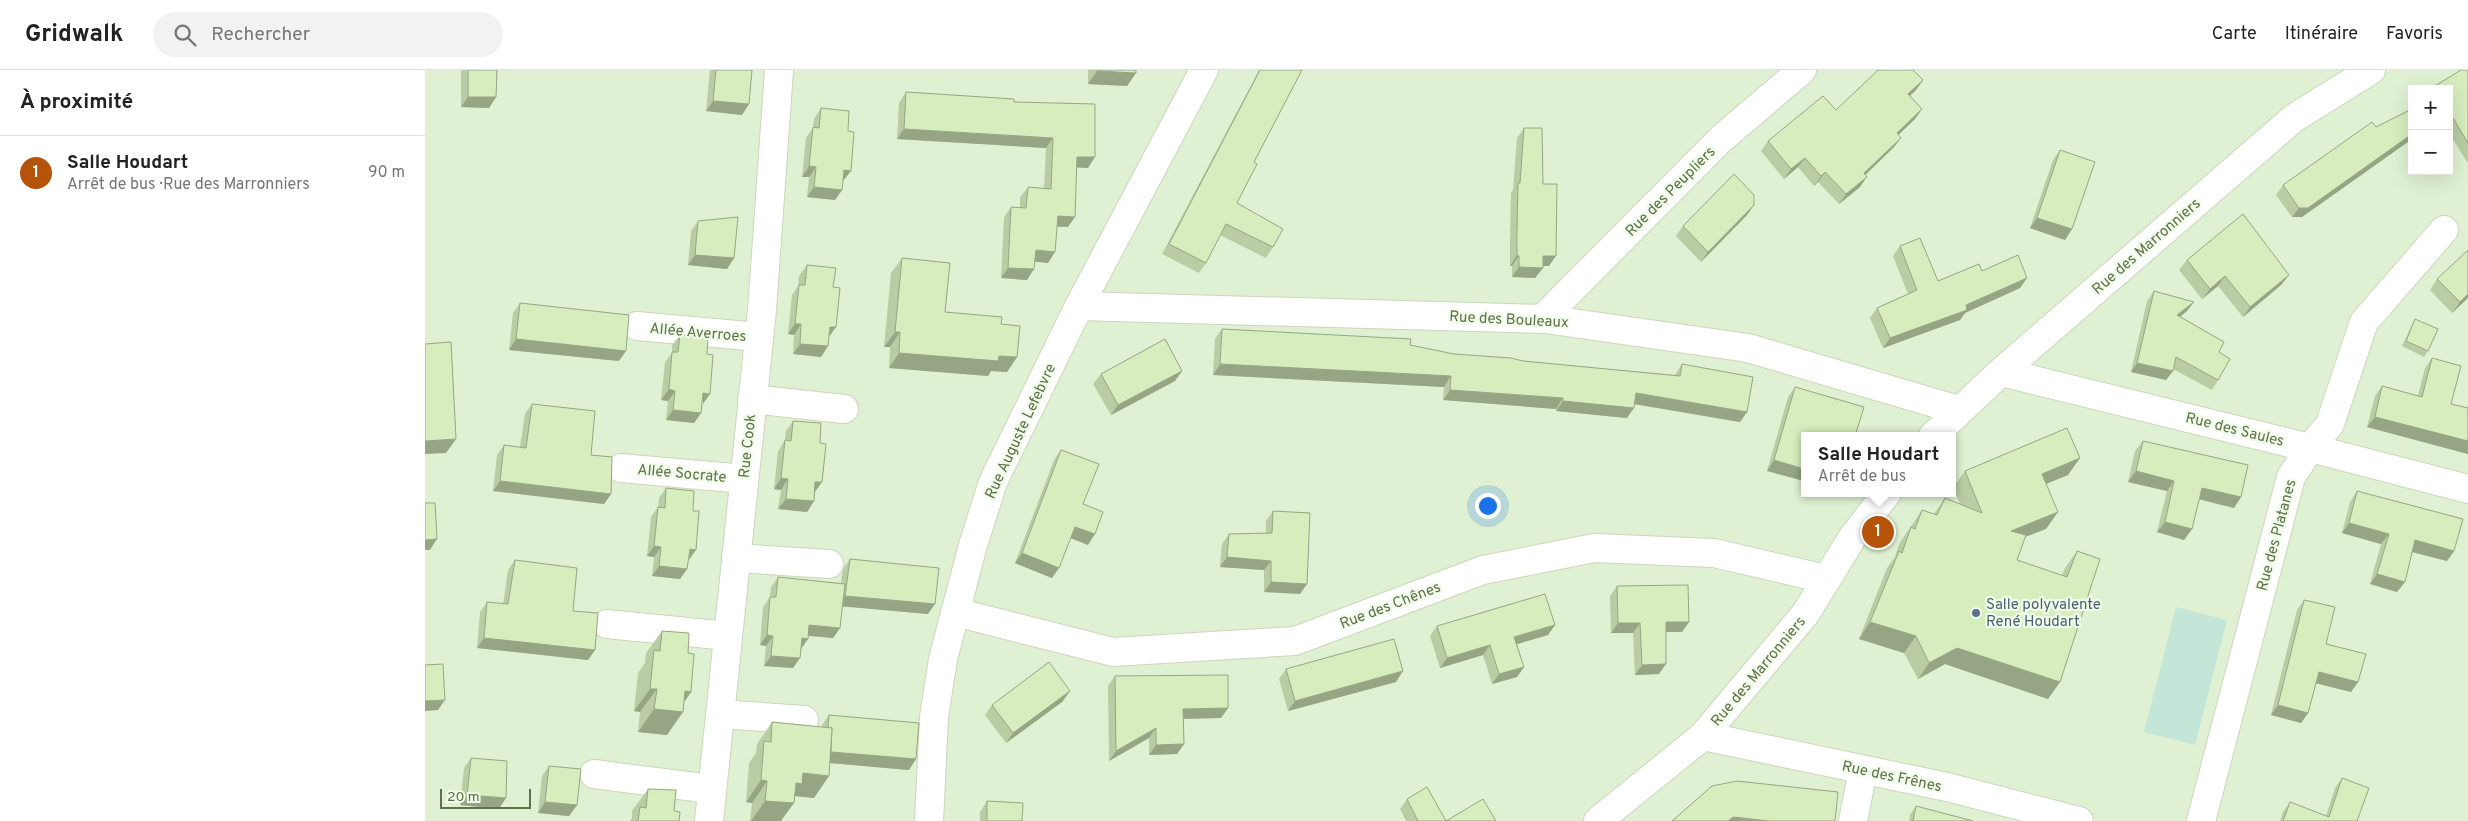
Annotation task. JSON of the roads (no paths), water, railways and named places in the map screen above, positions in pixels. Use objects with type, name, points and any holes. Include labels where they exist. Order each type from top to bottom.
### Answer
[{"type":"street","name":"Rue Cook","points":[[709,821],[759,338],[779,70]]},
{"type":"street","name":"Rue Auguste Lefebvre","points":[[929,821],[934,717],[943,659],[993,482],[1079,306],[1204,70]]},
{"type":"street","name":"Rue des Peupliers","points":[[1543,318],[1721,139],[1803,70]]},
{"type":"street","name":"Rue des Marronniers","points":[[1937,432],[1958,410],[2001,372],[2294,118],[2371,70]]},
{"type":"street","name":"Rue des Platanes","points":[[2201,821],[2291,477],[2309,448],[2330,424],[2363,322],[2444,230]]},
{"type":"street","name":"Rue des Bouleaux","points":[[1079,306],[1543,318],[1749,348],[1958,410]]},
{"type":"street","name":"Allée Averroes","points":[[637,326],[759,338]]},
{"type":"street","name":"Rue des Saules","points":[[2001,372],[2468,489]]},
{"type":"street","points":[[752,399],[843,409]]},
{"type":"street","name":"Allée Socrate","points":[[621,468],[744,479]]},
{"type":"street","name":"Rue des Marronniers","points":[[1598,821],[1703,736],[1806,614],[1825,579],[1852,538],[1884,497]]},
{"type":"street","name":"Rue des Chênes","points":[[955,612],[1113,652],[1295,641],[1483,570],[1594,548],[1714,552],[1825,579]]},
{"type":"street","points":[[736,558],[829,564]]},
{"type":"street","points":[[607,624],[728,636]]},
{"type":"street","points":[[721,714],[804,720]]},
{"type":"street","name":"Rue des Frênes","points":[[1703,736],[1947,787],[2079,821]]},
{"type":"street","points":[[1853,821],[1863,770]]},
{"type":"street","points":[[594,774],[711,788]]},
{"type":"place","name":"Salle Houdart","points":[[1878,532]]},
{"type":"place","name":"Salle polyvalente René Houdart","points":[[1976,613]]}]
